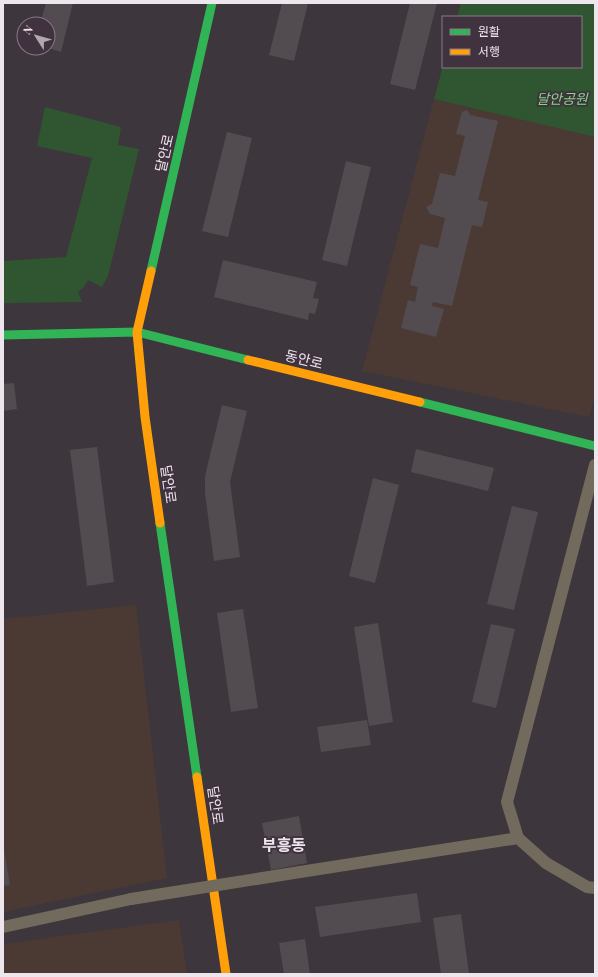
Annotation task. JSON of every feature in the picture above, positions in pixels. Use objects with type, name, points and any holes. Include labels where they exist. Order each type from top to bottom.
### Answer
[{"type":"street","name":"달안로","points":[[212,3],[137,332],[145,417],[226,974]]},
{"type":"street","name":"동안로","points":[[3,335],[137,332],[595,446]]},
{"type":"street","points":[[595,465],[507,802],[518,838],[546,863],[587,887],[595,888]]},
{"type":"street","points":[[3,927],[131,899],[518,838]]},
{"type":"shaded area","points":[[434,99],[595,137],[595,395],[589,417],[362,371]]},
{"type":"shaded area","points":[[136,605],[167,878],[3,912],[3,619]]},
{"type":"shaded area","points":[[179,920],[187,974],[3,974],[3,944]]},
{"type":"green space","name":"달안공원","points":[[461,3],[595,3],[595,137],[434,99],[442,68],[582,68],[582,16],[457,16]]},
{"type":"green space","points":[[45,107],[121,127],[118,145],[139,149],[108,276],[102,287],[88,280],[84,287],[78,292],[82,302],[3,303],[3,261],[66,257],[92,158],[37,146]]},
{"type":"building","points":[[46,3],[73,3],[61,52],[56,50],[56,16],[42,16]]},
{"type":"building","points":[[282,3],[308,3],[294,61],[269,55]]},
{"type":"building","points":[[410,3],[437,3],[415,90],[390,84]]},
{"type":"building","points":[[467,110],[470,115],[498,121],[478,200],[488,202],[482,227],[472,225],[452,306],[433,302],[432,306],[444,309],[436,337],[401,328],[408,300],[415,302],[418,287],[410,285],[420,244],[438,248],[445,218],[430,214],[426,207],[432,204],[440,173],[455,176],[465,136],[456,134],[462,112]]},
{"type":"building","points":[[227,132],[252,138],[228,237],[202,231]]},
{"type":"building","points":[[346,161],[371,167],[347,266],[322,260]]},
{"type":"building","points":[[223,260],[317,282],[313,298],[319,299],[315,314],[309,313],[308,320],[214,297]]},
{"type":"building","points":[[14,383],[17,409],[3,411],[3,384]]},
{"type":"building","points":[[222,405],[247,411],[230,482],[240,557],[214,561],[205,494],[205,476]]},
{"type":"building","points":[[97,447],[114,582],[87,586],[70,450]]},
{"type":"building","points":[[416,449],[494,468],[488,491],[411,472]]},
{"type":"building","points":[[373,478],[399,485],[375,583],[349,576]]},
{"type":"building","points":[[512,506],[538,512],[514,610],[487,604]]},
{"type":"building","points":[[243,609],[258,708],[231,712],[217,613]]},
{"type":"building","points":[[378,623],[393,722],[369,726],[354,627]]},
{"type":"building","points":[[491,624],[515,629],[496,708],[472,702]]},
{"type":"building","points":[[367,720],[371,745],[321,752],[317,727]]},
{"type":"building","points":[[299,816],[307,863],[271,870],[262,823]]},
{"type":"building","points":[[3,844],[10,885],[3,886]]},
{"type":"building","points":[[417,893],[421,922],[320,937],[315,907]]},
{"type":"building","points":[[461,914],[469,974],[441,974],[433,918]]},
{"type":"building","points":[[305,939],[310,974],[284,974],[279,943]]},
{"type":"traffic: fast","points":[[151,271],[212,3]]},
{"type":"traffic: fast","points":[[3,335],[137,332],[248,360]]},
{"type":"traffic: fast","points":[[420,402],[595,446]]},
{"type":"traffic: fast","points":[[160,523],[197,777]]},
{"type":"traffic: slow","points":[[151,271],[137,332],[145,417],[160,523]]},
{"type":"traffic: slow","points":[[248,360],[420,402]]},
{"type":"traffic: slow","points":[[197,777],[226,974]]},
{"type":"district","name":"부흥동","points":[[284,844]]}]
